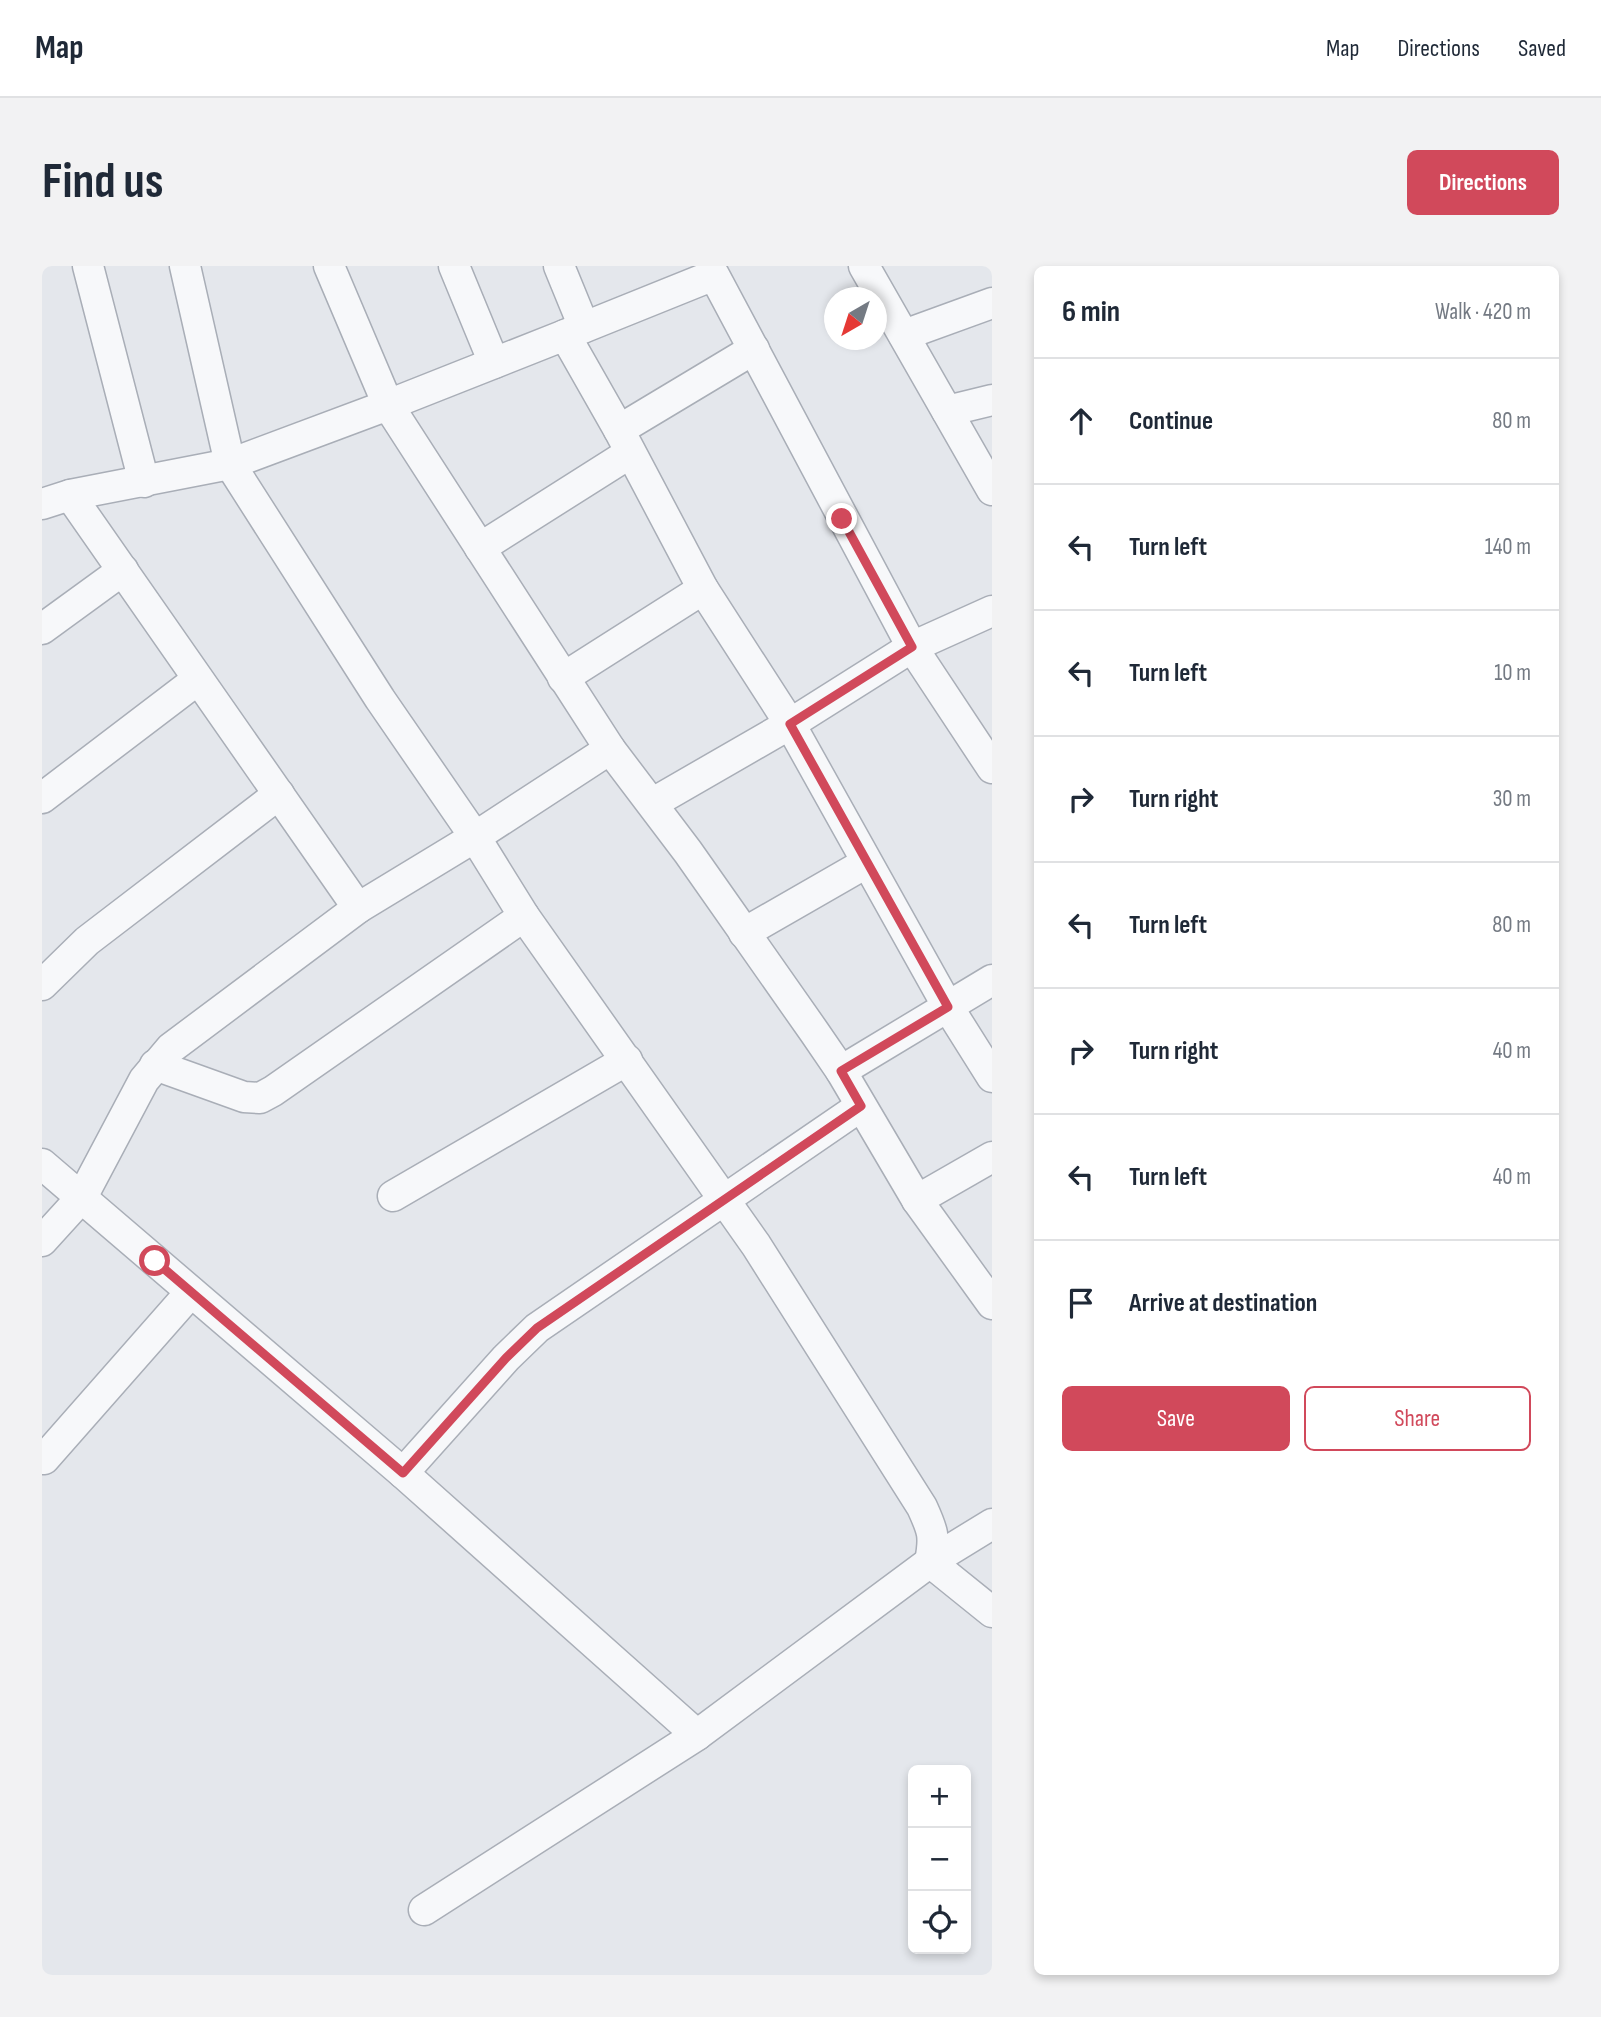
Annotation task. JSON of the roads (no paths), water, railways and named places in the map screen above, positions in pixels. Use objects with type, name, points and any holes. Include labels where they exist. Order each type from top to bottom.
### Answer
[{"type":"street","points":[[88,266],[144,482]]},
{"type":"street","points":[[185,266],[230,464],[380,699],[475,836],[524,916],[725,1199],[922,1507],[934,1540],[930,1562]]},
{"type":"street","points":[[329,266],[388,405],[610,749],[653,803],[841,1071],[917,1200],[992,1304]]},
{"type":"street","points":[[454,266],[495,363]]},
{"type":"street","points":[[559,266],[575,331],[625,441],[703,589],[790,724],[948,1007],[992,1077]]},
{"type":"street","points":[[864,266],[992,490]]},
{"type":"street","points":[[56,500],[230,464],[575,331],[679,277],[725,271],[754,349],[842,519],[912,647],[992,768]]},
{"type":"street","points":[[904,335],[992,303]]},
{"type":"street","points":[[480,548],[754,349]]},
{"type":"street","points":[[947,411],[992,400]]},
{"type":"street","points":[[56,500],[123,570],[358,908]]},
{"type":"street","points":[[42,629],[123,570]]},
{"type":"street","points":[[563,678],[703,589]]},
{"type":"street","points":[[653,803],[790,724],[912,647],[992,611]]},
{"type":"street","points":[[42,798],[197,680]]},
{"type":"street","points":[[42,1241],[82,1197],[144,1080],[171,1048],[358,908],[610,749]]},
{"type":"street","points":[[42,985],[87,941],[279,794]]},
{"type":"street","points":[[744,933],[866,863]]},
{"type":"street","points":[[155,1065],[244,1097],[260,1098],[524,916]]},
{"type":"street","points":[[841,1071],[992,980]]},
{"type":"street","points":[[393,1196],[627,1060]]},
{"type":"street","points":[[403,1473],[506,1358],[537,1328],[861,1106]]},
{"type":"street","points":[[917,1200],[992,1157]]},
{"type":"street","points":[[42,1164],[403,1473],[697,1735]]},
{"type":"street","points":[[44,1459],[191,1292]]},
{"type":"street","points":[[424,1910],[697,1735],[930,1562],[992,1524]]},
{"type":"street","points":[[930,1562],[992,1612]]}]
